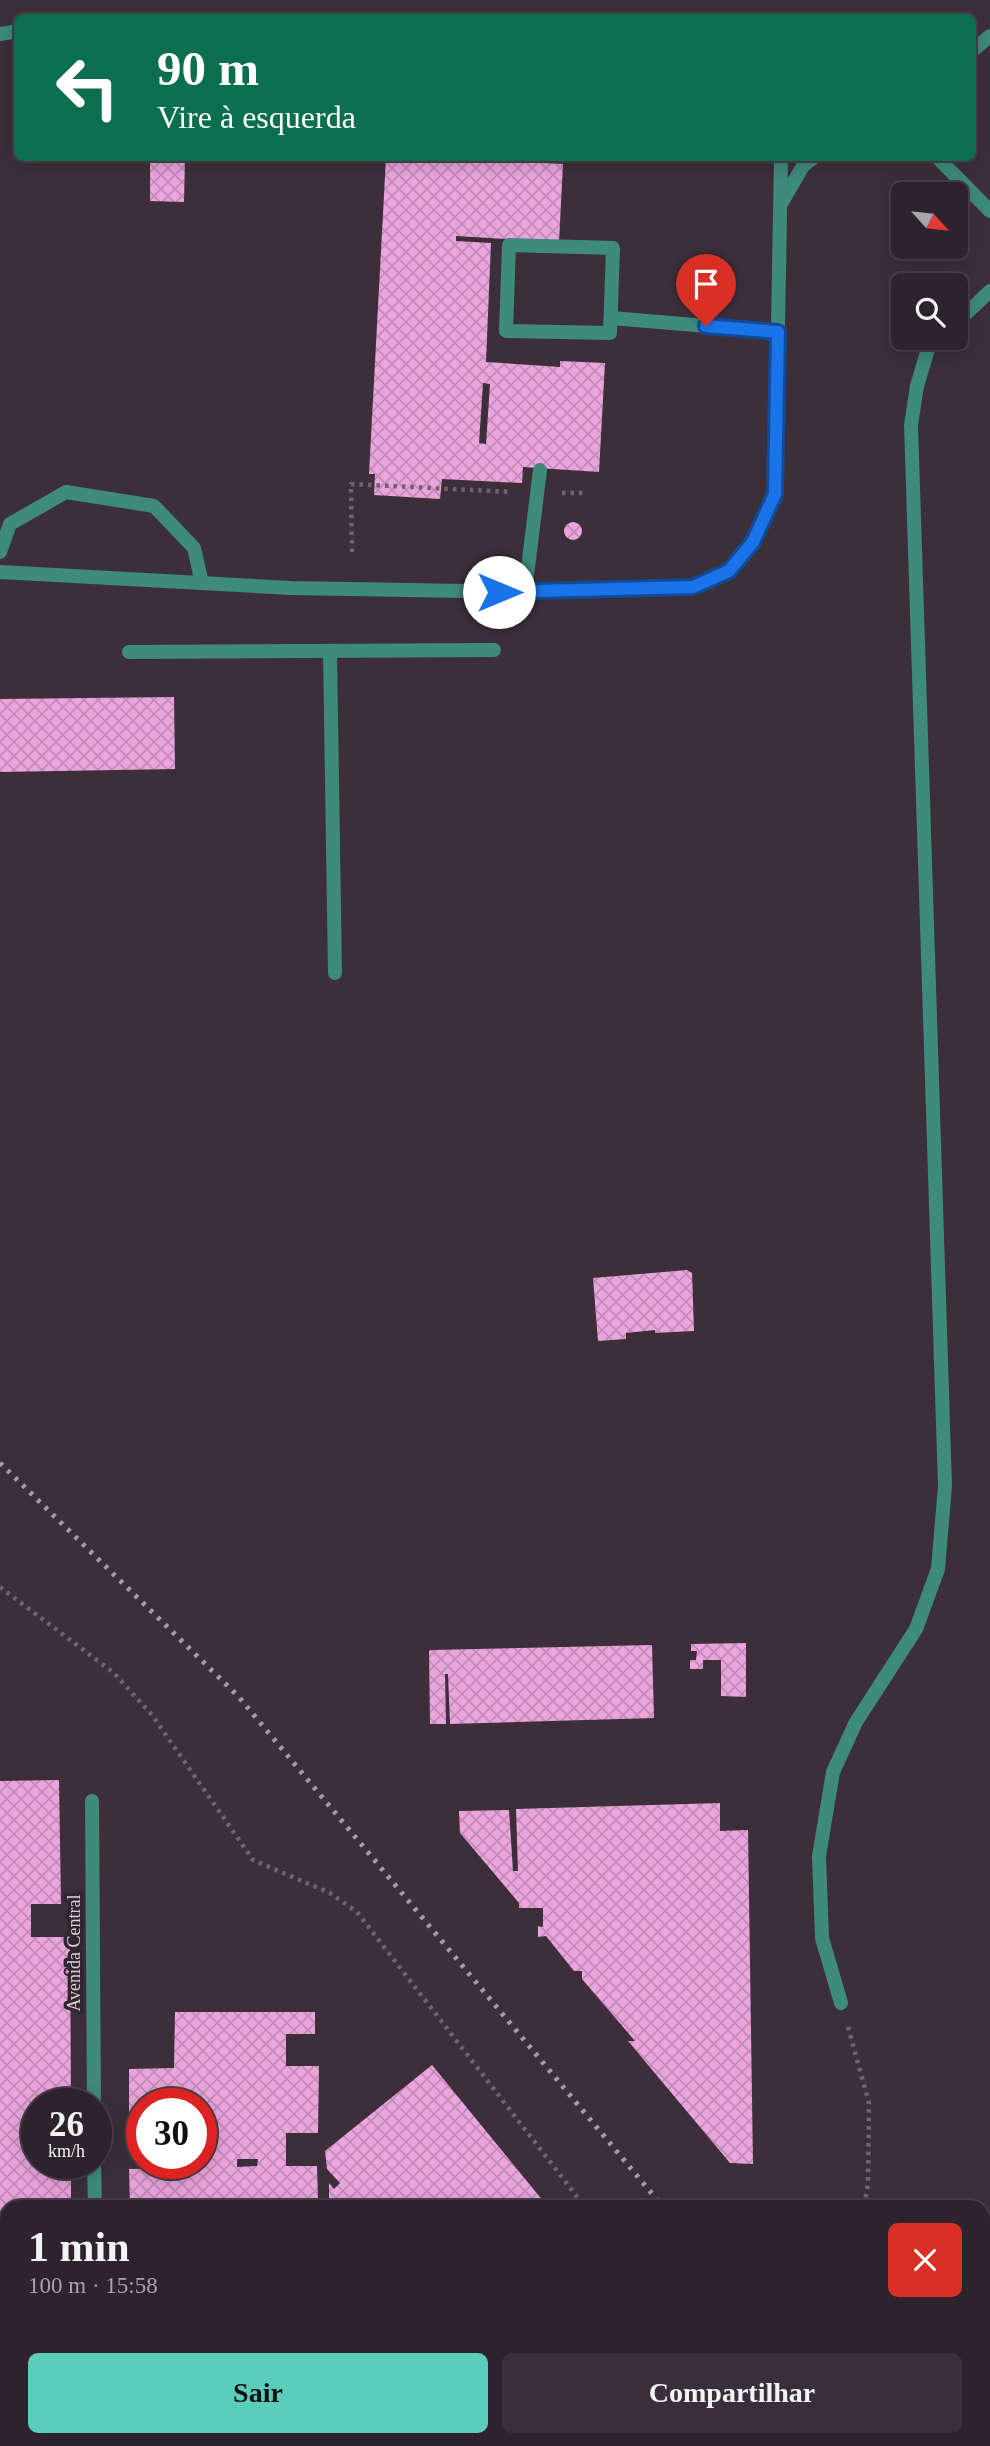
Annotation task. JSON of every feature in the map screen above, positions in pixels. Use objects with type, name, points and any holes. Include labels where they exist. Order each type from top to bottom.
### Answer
[{"type":"street","points":[[976,48],[990,36]]},
{"type":"street","points":[[0,572],[290,588],[525,592],[693,587],[729,571],[753,542],[775,494],[781,161]]},
{"type":"street","points":[[782,203],[803,166],[809,161]]},
{"type":"street","points":[[941,161],[990,211]]},
{"type":"street","points":[[509,245],[613,248],[611,318],[610,334],[506,331],[509,245]]},
{"type":"street","points":[[968,312],[990,291]]},
{"type":"street","points":[[611,318],[778,332]]},
{"type":"street","points":[[841,2003],[822,1938],[819,1856],[833,1772],[856,1722],[916,1629],[938,1569],[945,1486],[911,425],[917,386],[928,350]]},
{"type":"street","points":[[525,592],[540,470]]},
{"type":"street","points":[[0,552],[10,524],[66,492],[154,506],[194,548],[202,583]]},
{"type":"street","points":[[129,652],[494,650]]},
{"type":"street","points":[[330,652],[334,973]]},
{"type":"street","name":"Avenida Central","points":[[92,1801],[94,2088]]},
{"type":"street","points":[[94,2179],[95,2200]]},
{"type":"path","points":[[352,552],[351,484],[586,493]]},
{"type":"path","points":[[0,1587],[114,1673],[152,1715],[253,1860],[330,1893],[357,1912],[580,2200]]},
{"type":"path","points":[[841,2003],[869,2103],[868,2184],[865,2200]]},
{"type":"building","points":[[150,161],[185,161],[184,202],[150,201]]},
{"type":"building","points":[[386,161],[563,164],[559,242],[456,236],[456,241],[491,243],[486,362],[560,367],[560,361],[605,363],[599,472],[523,467],[522,483],[442,479],[440,499],[374,495],[375,474],[369,474]],"holes":[[[483,383],[490,384],[486,444],[479,443]]]},
{"type":"building","points":[[569,522],[577,522],[582,531],[580,538],[569,540],[564,535],[564,527]]},
{"type":"building","points":[[174,697],[175,769],[0,772],[0,699]]},
{"type":"building","points":[[687,1270],[692,1273],[694,1331],[655,1333],[655,1330],[626,1333],[626,1339],[598,1341],[593,1278]]},
{"type":"building","points":[[746,1643],[746,1697],[721,1696],[721,1660],[703,1660],[703,1669],[690,1669],[690,1660],[696,1660],[697,1651],[691,1651],[691,1644]]},
{"type":"building","points":[[652,1645],[654,1718],[450,1724],[448,1674],[445,1674],[446,1724],[430,1724],[431,1650]]},
{"type":"building","points":[[59,1780],[61,1904],[31,1904],[31,1937],[70,1937],[71,2088],[21,2088],[21,2179],[71,2179],[71,2200],[0,2200],[0,1781]]},
{"type":"building","points":[[720,1803],[720,1831],[748,1830],[753,2164],[730,2163],[628,2041],[635,2041],[582,1979],[582,1971],[574,1971],[546,1936],[538,1937],[538,1926],[543,1927],[543,1908],[519,1908],[519,1903],[460,1833],[459,1811],[509,1810],[513,1871],[518,1871],[516,1809]]},
{"type":"building","points":[[175,2012],[315,2012],[315,2034],[286,2034],[286,2066],[319,2066],[318,2133],[286,2133],[286,2166],[317,2166],[318,2200],[130,2200],[129,2179],[217,2179],[217,2088],[129,2088],[129,2069],[174,2068]],"holes":[[[237,2159],[258,2159],[257,2166],[237,2167]]]},
{"type":"building","points":[[432,2065],[542,2200],[329,2200],[329,2183],[334,2189],[340,2183],[327,2169],[325,2151]]},
{"type":"railway","points":[[0,1463],[238,1696],[657,2200]]},
{"type":"route","points":[[499,592],[693,587],[729,571],[753,542],[775,494],[778,332],[706,326]]}]
